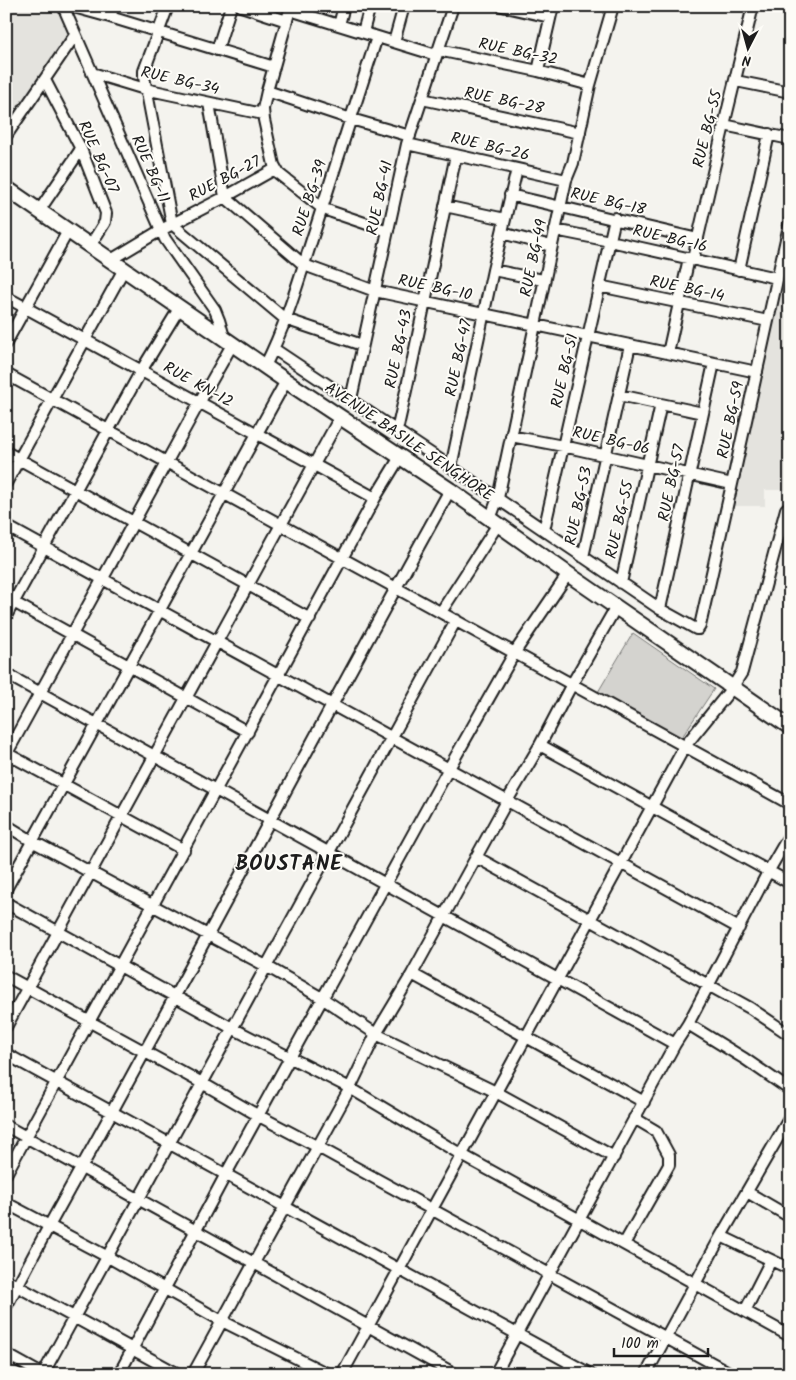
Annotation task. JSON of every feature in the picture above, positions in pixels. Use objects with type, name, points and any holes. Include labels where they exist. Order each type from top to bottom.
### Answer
[{"type":"highway","name":"AVENUE BASILE SENGHORE","points":[[7,192],[39,211],[286,381],[450,490],[790,727]]},
{"type":"street","name":"RUE BG-11","points":[[63,6],[165,239],[215,310],[228,340]]},
{"type":"street","points":[[70,6],[274,67]]},
{"type":"street","points":[[110,17],[114,6]]},
{"type":"street","points":[[168,6],[144,71],[145,89],[172,224],[285,319],[362,345]]},
{"type":"street","points":[[217,50],[230,6]]},
{"type":"street","points":[[241,6],[287,21]]},
{"type":"street","points":[[339,25],[344,6]]},
{"type":"street","points":[[362,32],[370,6]]},
{"type":"street","points":[[394,42],[404,6]]},
{"type":"street","name":"RUE BG-41","points":[[351,399],[408,140],[453,6]]},
{"type":"street","points":[[502,6],[550,17]]},
{"type":"street","points":[[538,71],[553,6]]},
{"type":"street","name":"RUE BG-49","points":[[441,612],[494,522],[543,280],[560,206],[566,180],[573,163],[590,85],[613,6]]},
{"type":"street","name":"RUE BG-55","points":[[668,353],[679,302],[698,238],[753,6]]},
{"type":"street","points":[[290,8],[267,91],[263,114],[276,169],[322,208],[388,231]]},
{"type":"street","name":"RUE BG-32","points":[[290,8],[394,42],[437,53],[538,71],[590,85]]},
{"type":"street","points":[[6,136],[75,36]]},
{"type":"street","name":"RUE BG-39","points":[[265,366],[274,349],[304,265],[377,37]]},
{"type":"street","name":"RUE BG-34","points":[[92,72],[145,89],[263,114]]},
{"type":"street","name":"RUE BG-07","points":[[44,80],[81,149],[106,213],[105,222],[90,246]]},
{"type":"street","points":[[736,81],[790,92]]},
{"type":"street","name":"RUE BG-26","points":[[267,91],[456,155],[566,180]]},
{"type":"street","name":"RUE BG-28","points":[[422,99],[580,133]]},
{"type":"street","points":[[209,103],[225,197]]},
{"type":"street","points":[[724,124],[790,139]]},
{"type":"street","points":[[739,270],[769,134]]},
{"type":"street","points":[[39,211],[81,149]]},
{"type":"street","name":"RUE BG-43","points":[[397,431],[456,155]]},
{"type":"street","name":"RUE BG-27","points":[[111,260],[161,230],[276,169]]},
{"type":"street","name":"RUE BG-47","points":[[451,467],[493,270],[517,169]]},
{"type":"street","name":"RUE BG-18","points":[[510,195],[698,238]]},
{"type":"street","name":"RUE BG-10","points":[[225,197],[304,265],[375,291],[757,372]]},
{"type":"street","points":[[445,206],[505,219]]},
{"type":"street","name":"RUE BG-51","points":[[544,530],[614,218]]},
{"type":"street","name":"RUE BG-59","points":[[660,609],[696,629],[700,626],[777,278],[785,267],[790,221]]},
{"type":"street","name":"RUE BG-16","points":[[555,230],[610,240],[777,278]]},
{"type":"street","points":[[6,344],[68,232]]},
{"type":"street","points":[[502,233],[551,246]]},
{"type":"street","points":[[6,483],[124,269]]},
{"type":"street","points":[[493,270],[543,280]]},
{"type":"street","name":"RUE BG-14","points":[[599,286],[768,321]]},
{"type":"street","name":"RUE KN-12","points":[[6,297],[375,498]]},
{"type":"street","points":[[6,616],[10,600],[44,547],[141,370],[180,307]]},
{"type":"street","points":[[184,850],[7,754],[167,462],[199,402],[228,340]]},
{"type":"street","name":"RUE BG-53","points":[[583,557],[630,345]]},
{"type":"street","points":[[274,349],[498,498],[660,609]]},
{"type":"street","name":"RUE BG-57","points":[[660,609],[714,363]]},
{"type":"street","points":[[6,374],[790,804]]},
{"type":"street","points":[[6,889],[286,381]]},
{"type":"street","points":[[619,395],[703,413]]},
{"type":"street","name":"RUE BG-55","points":[[622,583],[661,404]]},
{"type":"street","points":[[6,1027],[340,417]]},
{"type":"street","name":"RUE BG-06","points":[[511,436],[732,484]]},
{"type":"street","points":[[6,452],[310,619]]},
{"type":"street","points":[[6,1174],[375,498],[400,457]]},
{"type":"street","points":[[6,1307],[395,588],[450,490]]},
{"type":"street","points":[[342,1374],[685,746],[732,688],[742,672],[786,509],[790,506]]},
{"type":"street","points":[[6,526],[738,928]]},
{"type":"street","points":[[119,1374],[226,1174],[448,770],[515,652],[568,574]]},
{"type":"street","points":[[10,600],[248,732]]},
{"type":"street","points":[[193,1374],[350,1088],[376,1034],[412,974],[616,606]]},
{"type":"street","points":[[6,1354],[42,1374],[108,1257],[456,620]]},
{"type":"street","points":[[6,674],[675,1044]]},
{"type":"street","points":[[540,745],[790,883]]},
{"type":"street","points":[[6,825],[91,873],[266,966],[322,998],[376,1034],[496,1092],[614,1156]]},
{"type":"street","points":[[495,1374],[634,1118],[688,1024],[790,834]]},
{"type":"street","points":[[476,857],[750,1008],[790,1035]]},
{"type":"street","points":[[6,903],[232,1028],[350,1088],[462,1155],[790,1336]]},
{"type":"street","points":[[412,974],[644,1102]]},
{"type":"street","points":[[6,976],[202,1083],[258,1116],[432,1209],[732,1374]]},
{"type":"street","points":[[688,1024],[745,1059],[790,1090]]},
{"type":"street","points":[[6,1054],[590,1374]]},
{"type":"street","points":[[624,1244],[669,1164],[670,1158],[656,1131],[634,1118]]},
{"type":"street","points":[[646,1374],[721,1236],[789,1119]]},
{"type":"street","points":[[6,1126],[455,1374]]},
{"type":"street","points":[[747,1192],[790,1217]]},
{"type":"street","points":[[6,1203],[108,1257],[222,1321],[328,1374]]},
{"type":"street","points":[[721,1236],[771,1260],[788,1265]]},
{"type":"street","points":[[745,1312],[771,1260]]},
{"type":"street","points":[[6,1280],[178,1374]]},
{"type":"street","points":[[565,1374],[571,1364]]},
{"type":"shaded area","points":[[6,6],[60,6],[75,35],[6,136]]},
{"type":"shaded area","points":[[783,276],[790,278],[790,490],[765,490],[765,506],[731,506]]},
{"type":"shaded area","points":[[633,633],[714,689],[680,740],[598,692]]},
{"type":"district","name":"BOUSTANE","points":[[289,864]]}]
